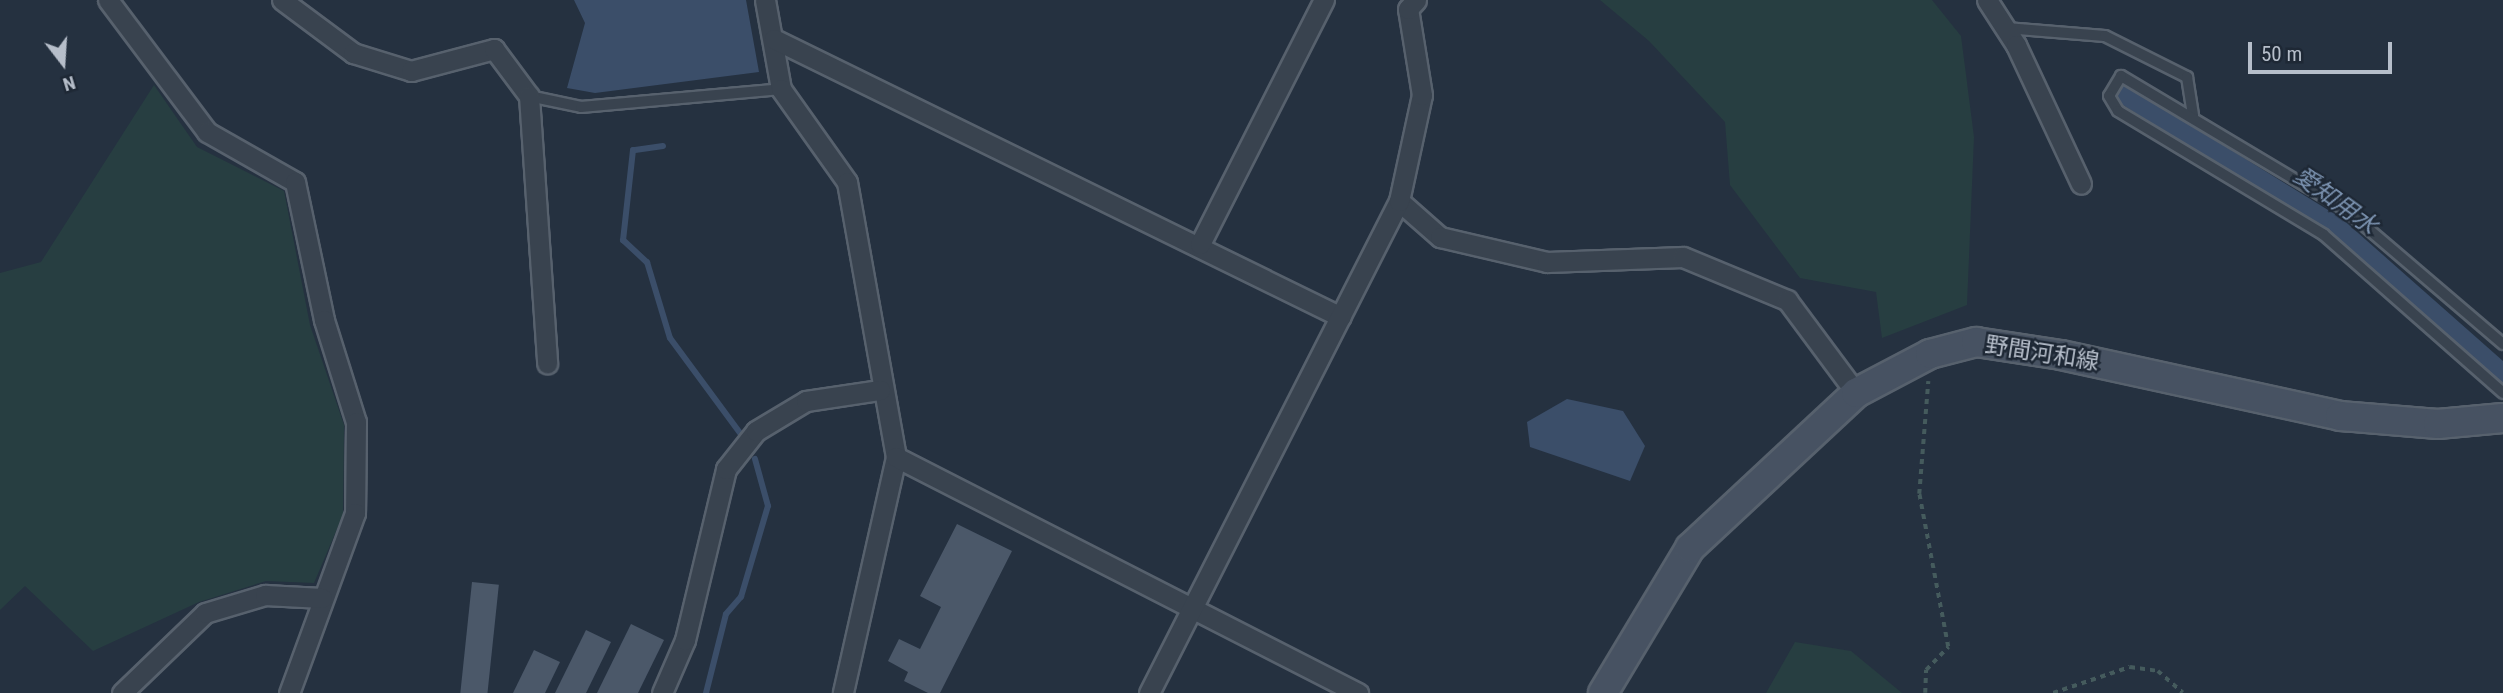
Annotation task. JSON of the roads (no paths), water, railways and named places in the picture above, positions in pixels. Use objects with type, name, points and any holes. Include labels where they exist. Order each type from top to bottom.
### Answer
[{"type":"main road","name":"野間河和線","points":[[1603,693],[1690,548],[1856,393],[1930,354],[1976,342],[2062,355],[2340,416],[2438,424],[2503,418]]},
{"type":"street","points":[[108,0],[207,132],[295,182],[324,320],[356,422],[355,513],[289,693]]},
{"type":"street","points":[[282,0],[354,53],[411,71],[494,49],[529,96],[547,363]]},
{"type":"street","points":[[765,0],[781,89],[847,182],[873,305],[880,390],[896,457],[843,693]]},
{"type":"street","points":[[1200,244],[1324,0]]},
{"type":"street","points":[[1149,693],[1399,201],[1422,95],[1408,9],[1416,0]]},
{"type":"street","points":[[1986,0],[2004,28],[2081,184]]},
{"type":"street","points":[[774,39],[1200,244],[1341,317]]},
{"type":"street","points":[[1399,201],[1440,237],[1547,262],[1683,257],[1787,300],[1856,393]]},
{"type":"street","points":[[662,693],[685,640],[726,469],[756,430],[806,401],[880,390]]},
{"type":"street","points":[[896,457],[1358,693]]},
{"type":"street","points":[[122,693],[205,613],[265,595],[322,598]]},
{"type":"lane","points":[[2004,28],[2105,36],[2187,77],[2193,116]]},
{"type":"lane","points":[[2503,344],[2346,210],[2193,116],[2121,76],[2109,96],[2118,111],[2324,235],[2503,393]]},
{"type":"lane","points":[[529,96],[581,107],[781,89]]},
{"type":"water","points":[[574,0],[746,0],[759,72],[595,93],[567,88],[585,23]]},
{"type":"water","points":[[1567,399],[1623,411],[1645,446],[1630,481],[1530,447],[1527,422]]},
{"type":"waterway","name":"愛知用水","points":[[2120,92],[2336,226],[2503,374]]},
{"type":"waterway","points":[[663,146],[633,150],[623,240],[647,262],[670,338],[740,433]]},
{"type":"waterway","points":[[706,693],[726,614],[741,597],[768,506],[755,459]]}]
